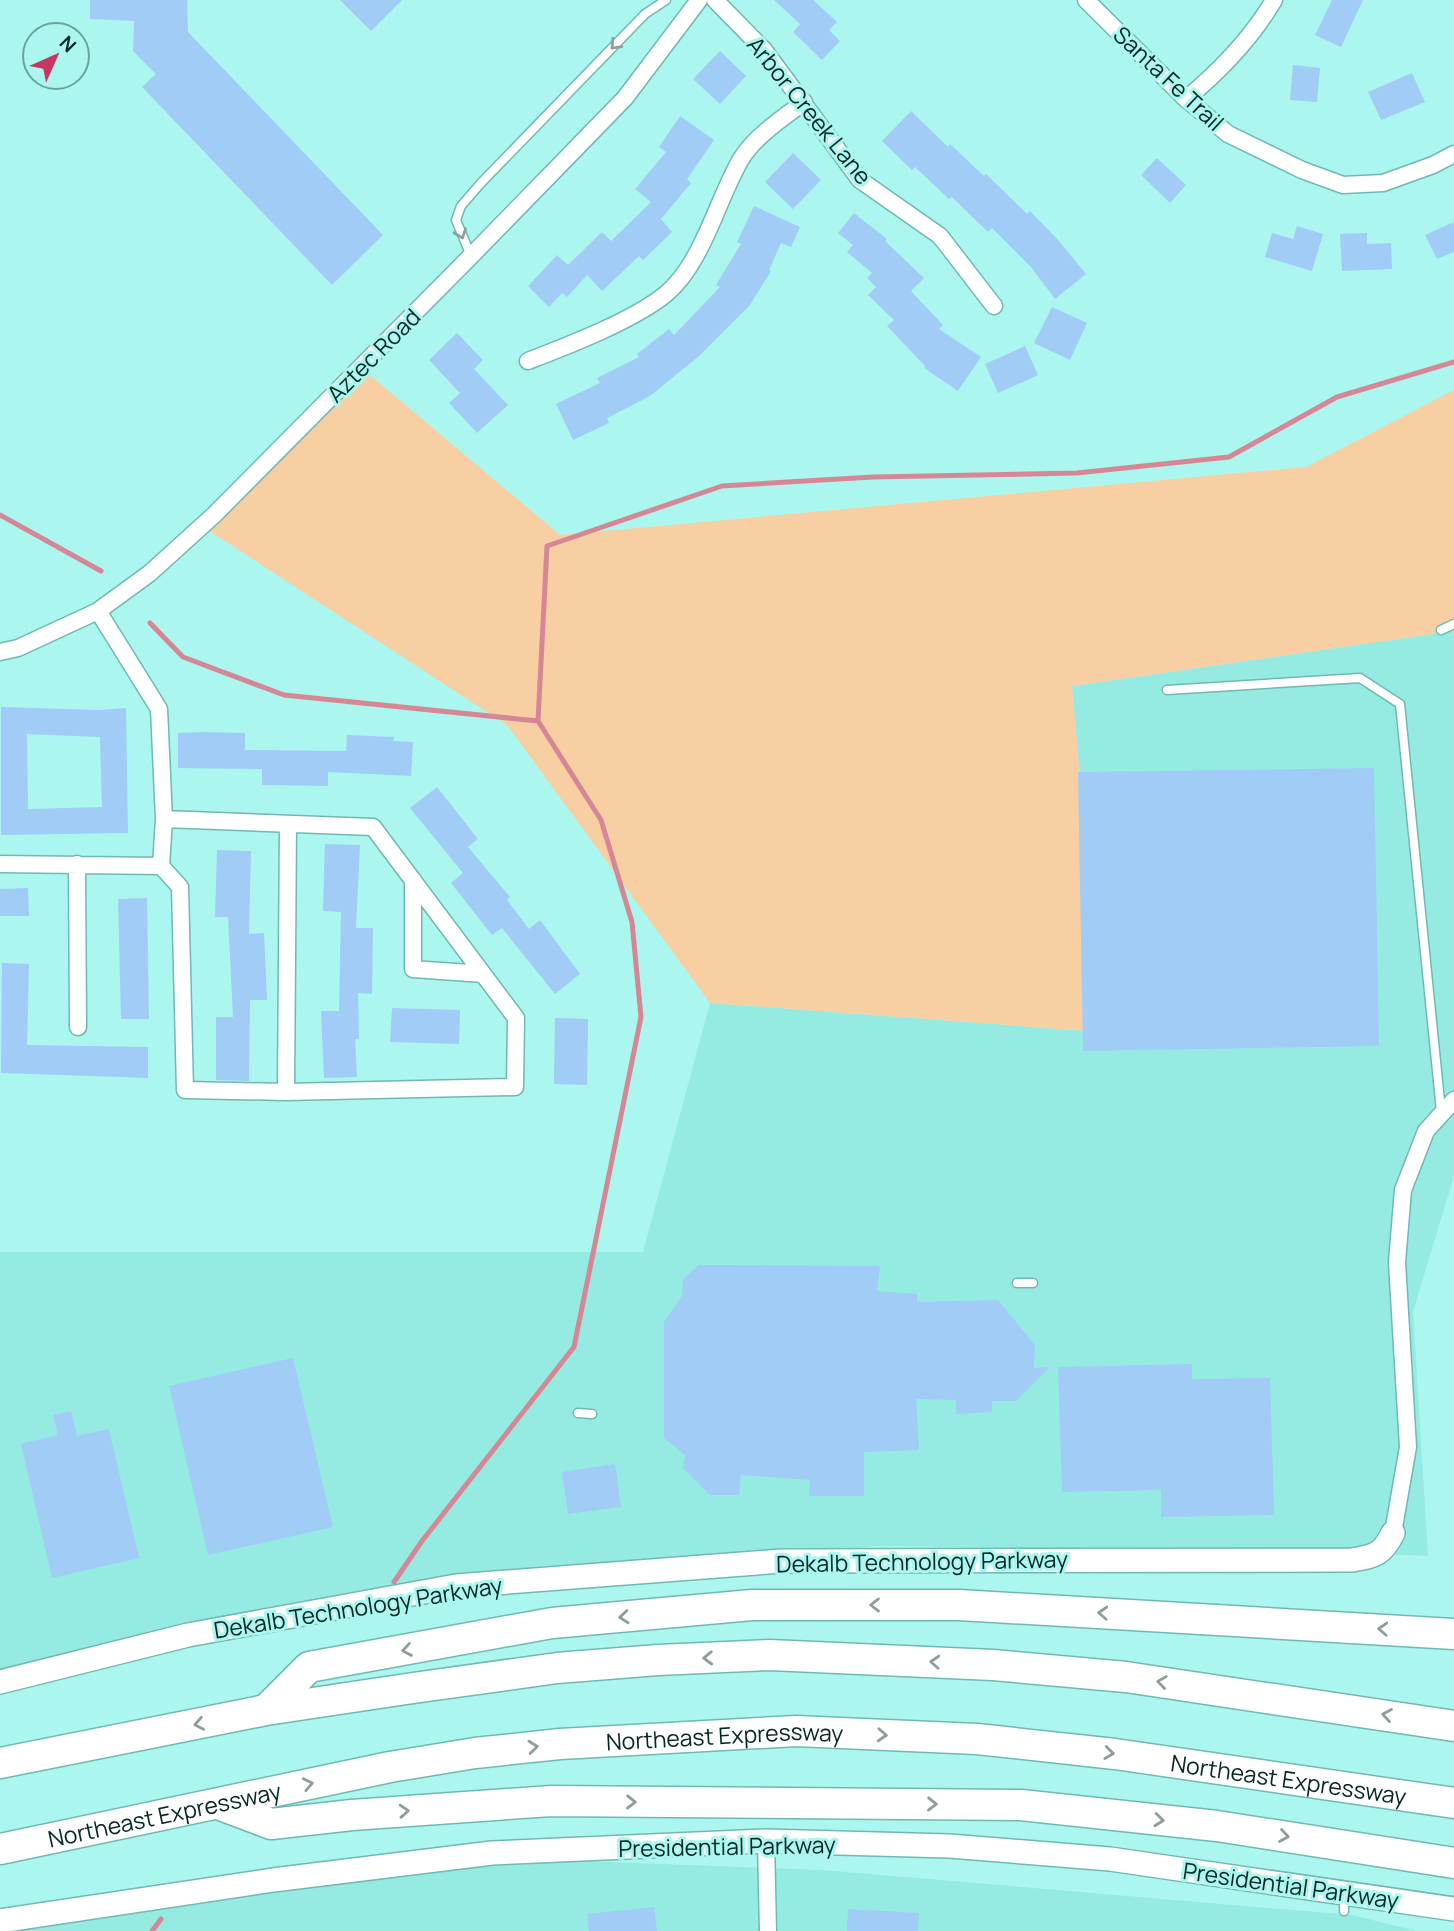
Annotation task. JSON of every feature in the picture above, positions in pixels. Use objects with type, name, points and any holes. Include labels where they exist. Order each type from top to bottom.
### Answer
[{"type":"highway","points":[[266,1710],[309,1667],[552,1623],[752,1605],[959,1605],[1453,1633]]},
{"type":"highway","points":[[0,1763],[266,1710],[556,1668],[658,1660],[770,1656],[979,1664],[1126,1677],[1454,1726]]},
{"type":"highway","name":"Northeast Expressway","points":[[0,1849],[378,1769],[475,1753],[560,1744],[796,1731],[977,1739],[1115,1754],[1454,1803]]},
{"type":"highway","points":[[218,1804],[271,1824],[352,1815],[551,1801],[1021,1805],[1217,1826],[1454,1863]]},
{"type":"street","name":"Aztec Road","points":[[0,652],[18,649],[99,611],[150,573],[214,515],[625,98],[699,0]]},
{"type":"street","name":"Arbor Creek Lane","points":[[715,0],[764,50],[860,180],[940,236],[994,306]]},
{"type":"street","name":"Santa Fe Trail","points":[[1086,0],[1186,99],[1228,134],[1302,170],[1343,185],[1383,183],[1433,165],[1454,154]]},
{"type":"street","points":[[1186,99],[1215,75],[1256,30],[1274,0]]},
{"type":"street","points":[[528,361],[633,314],[667,293],[690,267],[742,156],[771,127],[804,102]]},
{"type":"street","points":[[99,611],[159,709],[164,819],[161,866],[180,887],[185,1090],[286,1092],[515,1087],[516,1018],[373,827],[164,819]]},
{"type":"street","points":[[286,1092],[288,825]]},
{"type":"street","points":[[0,864],[161,866]]},
{"type":"street","points":[[77,864],[78,1027]]},
{"type":"street","points":[[413,880],[413,970],[483,974]]},
{"type":"street","name":"Dekalb Technology Parkway","points":[[0,1682],[188,1635],[456,1586],[782,1561],[1352,1560],[1374,1556],[1386,1548],[1393,1533],[1408,1447],[1397,1262],[1403,1190],[1426,1131],[1454,1100]]},
{"type":"street","points":[[766,1841],[768,1931]]},
{"type":"street","name":"Presidential Parkway","points":[[0,1921],[273,1880],[492,1853],[766,1841],[949,1846],[1097,1858],[1344,1901],[1454,1909]]},
{"type":"lane","points":[[471,256],[456,220],[461,206],[645,14],[666,0]]},
{"type":"lane","points":[[1441,630],[1454,624]]},
{"type":"lane","points":[[1167,690],[1360,678],[1400,704],[1441,1114]]},
{"type":"lane","points":[[1017,1283],[1033,1283]]},
{"type":"lane","points":[[578,1413],[592,1413]]},
{"type":"shaded area","points":[[358,365],[560,535],[1306,467],[1454,390],[1454,631],[1072,686],[1102,1032],[710,1003],[507,725],[199,524]]},
{"type":"shaded area","points":[[1454,631],[1454,1176],[1413,1312],[1428,1556],[1336,1552],[877,1546],[561,1576],[0,1678],[0,1252],[643,1252],[710,1003],[1102,1032],[1072,686]]},
{"type":"shaded area","points":[[418,1855],[823,1870],[1352,1915],[1417,1931],[0,1931]]},
{"type":"building","points":[[90,0],[187,0],[188,32],[383,235],[332,285],[142,87],[156,74],[133,51],[134,21],[90,19]]},
{"type":"building","points":[[340,0],[402,0],[371,31]]},
{"type":"building","points":[[774,0],[813,0],[837,22],[829,30],[840,41],[822,60],[793,32],[800,24]]},
{"type":"building","points":[[1332,0],[1363,0],[1341,47],[1315,35]]},
{"type":"building","points":[[720,51],[746,76],[720,104],[693,79]]},
{"type":"building","points":[[1293,65],[1320,68],[1317,102],[1290,100]]},
{"type":"building","points":[[1412,73],[1425,102],[1381,120],[1368,92]]},
{"type":"building","points":[[911,111],[948,147],[950,144],[984,176],[986,174],[1027,214],[1030,211],[1086,274],[1055,299],[1031,267],[992,228],[988,232],[952,197],[949,199],[915,167],[912,170],[882,141]]},
{"type":"building","points":[[680,116],[714,140],[687,179],[691,183],[661,219],[672,232],[643,260],[639,256],[602,291],[587,275],[567,297],[562,293],[549,307],[528,286],[557,255],[568,265],[602,232],[611,241],[651,202],[635,189],[666,152],[659,147]]},
{"type":"building","points":[[793,153],[821,180],[793,209],[765,182]]},
{"type":"building","points":[[1157,158],[1186,185],[1170,203],[1141,175]]},
{"type":"building","points":[[754,206],[800,227],[791,247],[781,243],[769,270],[771,271],[750,305],[699,356],[650,396],[607,418],[609,423],[573,440],[556,404],[600,383],[597,378],[639,357],[637,354],[669,329],[674,335],[720,287],[716,285],[741,244],[737,242]]},
{"type":"building","points":[[854,213],[887,239],[885,241],[924,278],[911,291],[943,325],[939,329],[981,357],[958,391],[924,368],[887,326],[894,320],[868,295],[876,287],[867,278],[872,273],[847,252],[853,245],[838,233]]},
{"type":"building","points":[[1454,222],[1454,252],[1437,259],[1425,235]]},
{"type":"building","points":[[1297,226],[1323,234],[1312,271],[1265,257],[1272,233],[1293,239]]},
{"type":"building","points":[[1367,233],[1367,244],[1391,243],[1392,269],[1342,271],[1340,234]]},
{"type":"building","points":[[1052,307],[1087,323],[1070,360],[1034,343]]},
{"type":"building","points":[[457,333],[483,360],[474,369],[508,405],[477,433],[449,403],[460,393],[429,360]]},
{"type":"building","points":[[1025,346],[1038,375],[998,393],[985,364]]},
{"type":"building","points":[[1,707],[99,710],[126,708],[128,833],[1,835]],"holes":[[[27,734],[100,737],[102,807],[28,809]]]},
{"type":"building","points":[[178,733],[245,733],[245,750],[346,751],[347,735],[394,737],[393,741],[413,742],[411,776],[328,772],[328,786],[262,785],[262,769],[178,768]]},
{"type":"building","points":[[1374,768],[1379,1046],[1083,1051],[1078,772]]},
{"type":"building","points":[[437,787],[478,839],[468,847],[510,897],[507,900],[529,929],[540,920],[580,974],[555,994],[502,928],[492,935],[451,883],[463,873],[410,808]]},
{"type":"building","points":[[325,844],[360,845],[356,928],[373,928],[372,994],[358,993],[359,1039],[355,1039],[357,1077],[324,1078],[321,1011],[339,1011],[341,912],[323,911]]},
{"type":"building","points":[[217,850],[251,851],[249,934],[264,933],[267,1000],[250,1000],[249,1081],[216,1080],[216,1017],[233,1017],[228,917],[215,917]]},
{"type":"building","points":[[28,888],[29,916],[0,916],[0,889]]},
{"type":"building","points":[[147,898],[149,1019],[121,1019],[118,899]]},
{"type":"building","points":[[2,963],[29,964],[27,1045],[148,1047],[148,1078],[1,1073]]},
{"type":"building","points":[[392,1008],[460,1010],[459,1044],[390,1042]]},
{"type":"building","points":[[555,1018],[588,1019],[587,1085],[554,1084]]},
{"type":"building","points":[[699,1265],[880,1266],[877,1291],[917,1294],[917,1302],[998,1300],[1035,1345],[1034,1368],[1050,1367],[1016,1401],[992,1401],[992,1412],[956,1414],[956,1400],[916,1399],[919,1450],[864,1452],[864,1496],[809,1496],[810,1480],[741,1475],[739,1495],[710,1495],[683,1468],[685,1455],[664,1438],[664,1322],[682,1296],[683,1279]]},
{"type":"building","points":[[293,1358],[333,1527],[208,1555],[169,1386]]},
{"type":"building","points":[[1192,1364],[1192,1379],[1270,1378],[1274,1515],[1161,1517],[1161,1490],[1062,1492],[1058,1367]]},
{"type":"building","points":[[71,1411],[77,1436],[109,1429],[139,1558],[52,1578],[21,1444],[58,1435],[53,1415]]},
{"type":"building","points":[[615,1464],[621,1507],[568,1514],[562,1472]]},
{"type":"building","points":[[654,1907],[657,1931],[589,1931],[587,1914]]},
{"type":"building","points":[[848,1909],[919,1913],[918,1931],[847,1931]]},
{"type":"waterway","points":[[394,1582],[422,1541],[574,1347],[641,1017],[632,922],[601,820],[538,721],[547,546],[722,486],[873,477],[1077,473],[1229,457],[1337,397],[1454,362]]},
{"type":"waterway","points":[[0,515],[101,571]]},
{"type":"waterway","points":[[150,623],[183,657],[284,695],[538,721]]},
{"type":"waterway","points":[[152,1931],[161,1919]]}]
